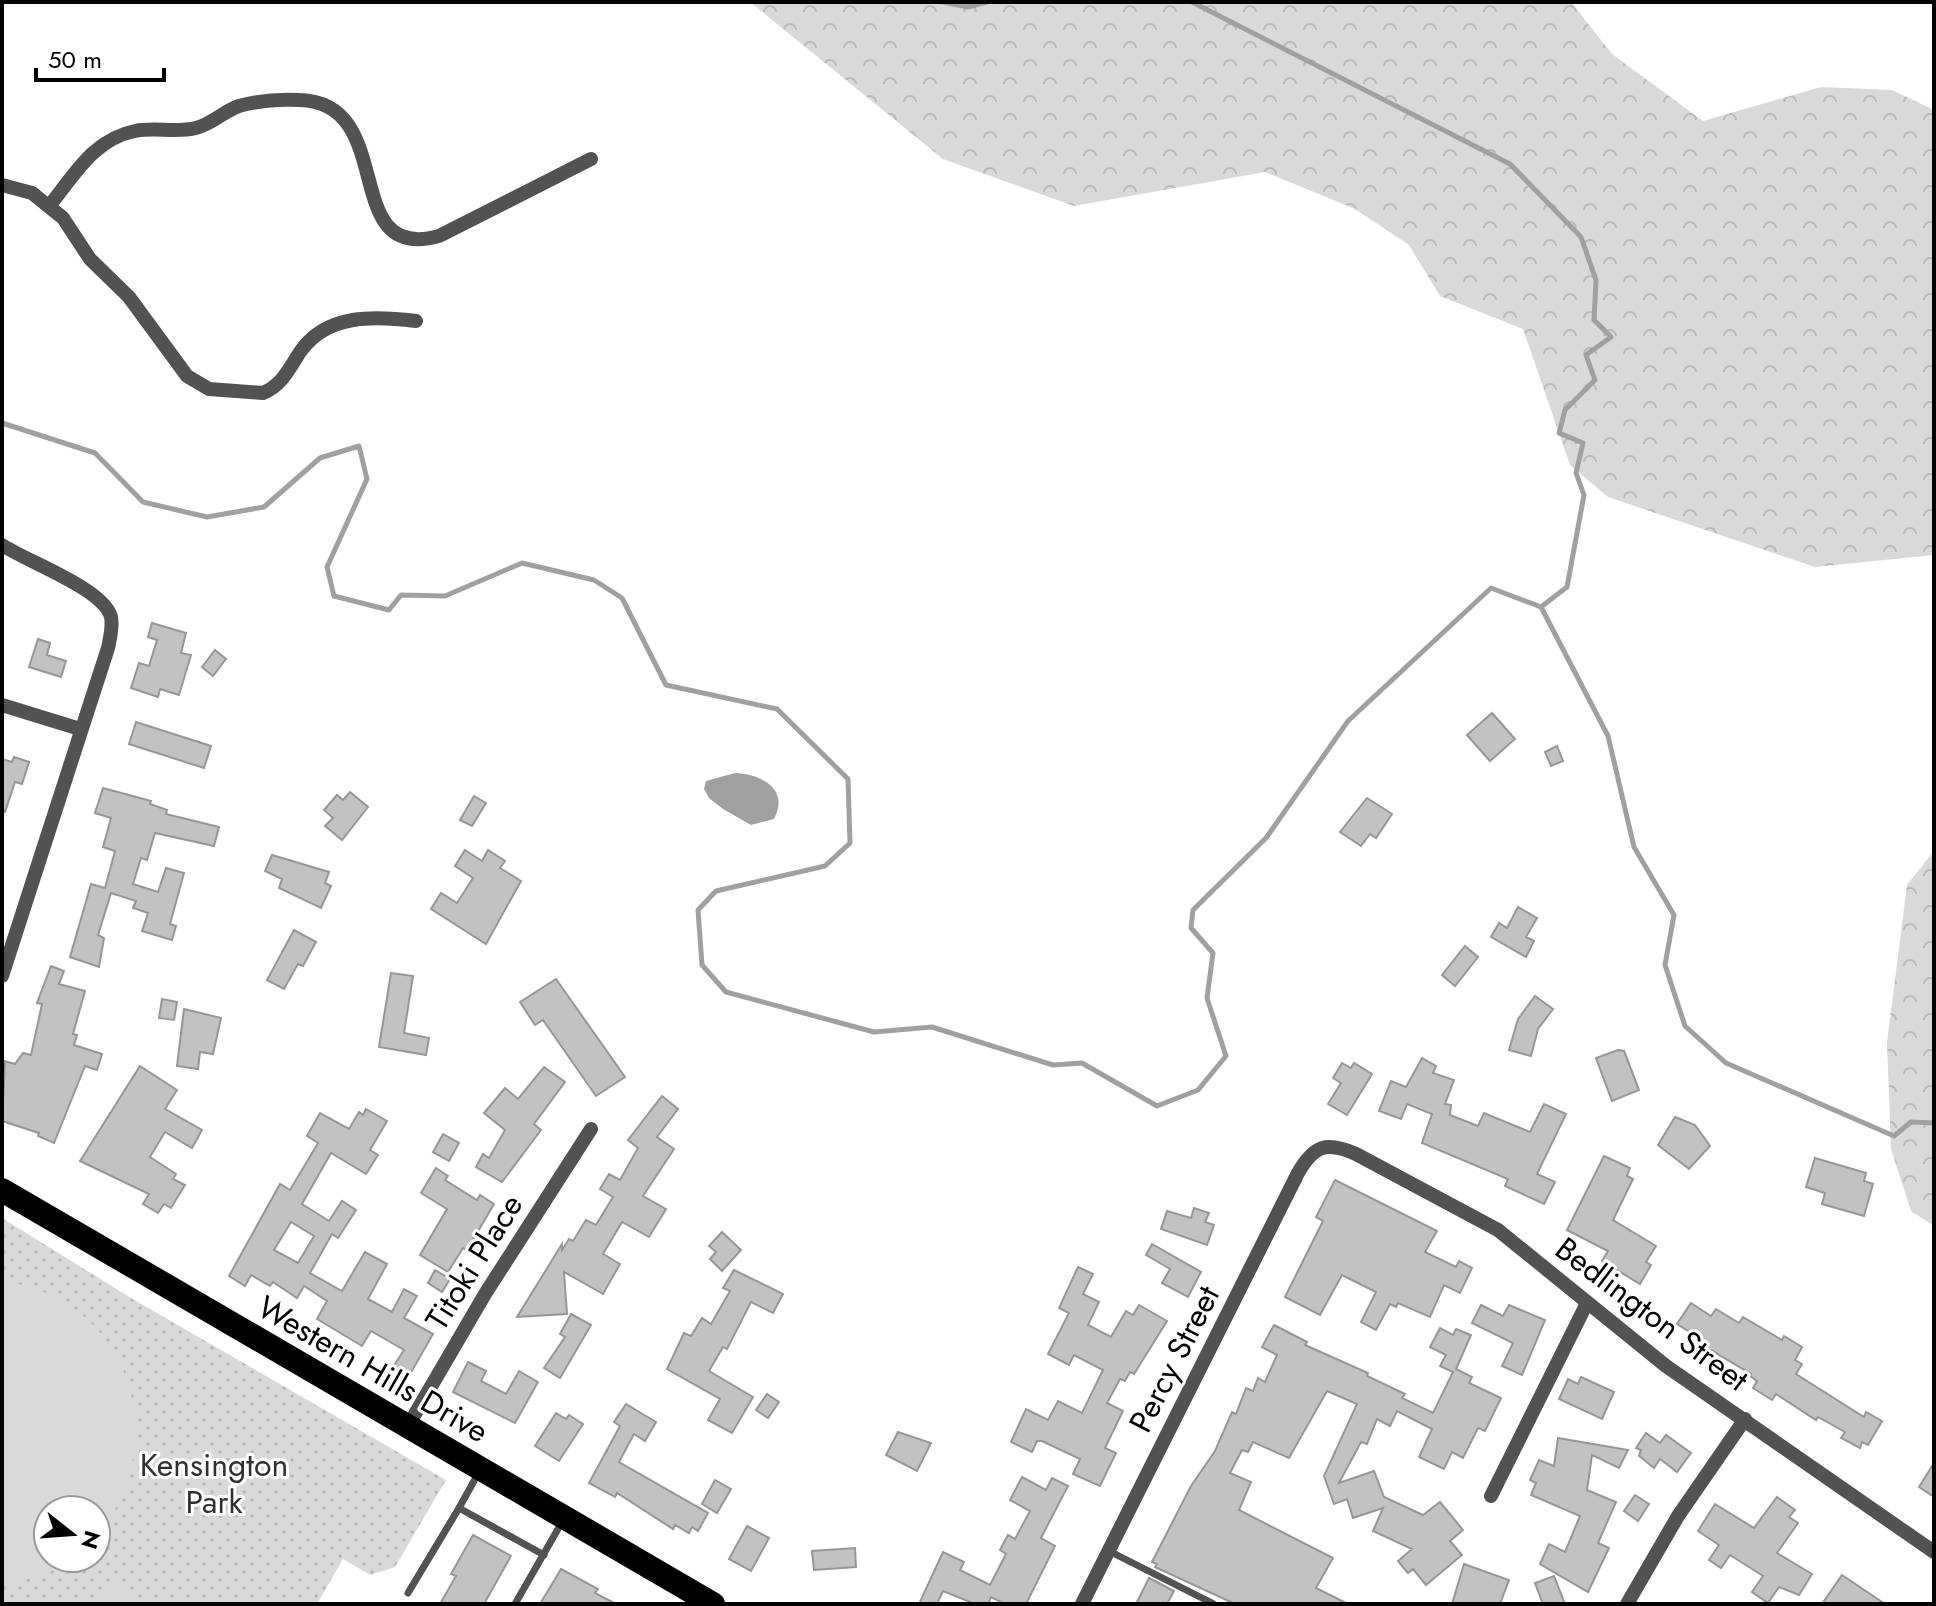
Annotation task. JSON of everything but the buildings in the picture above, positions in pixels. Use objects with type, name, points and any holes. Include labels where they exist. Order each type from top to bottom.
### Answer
[{"type":"highway","name":"Western Hills Drive","points":[[2,1190],[713,1604]]},
{"type":"street","points":[[50,205],[99,145],[113,138],[137,131],[206,126],[238,107],[271,101],[302,99],[324,104],[344,116],[357,134],[378,215],[387,228],[403,237],[421,241],[439,236],[591,159]]},
{"type":"street","points":[[2,185],[32,193],[50,205],[63,218],[98,269],[140,311],[187,376],[209,389],[236,392],[271,389],[281,382],[304,346],[319,333],[344,322],[372,316],[416,321]]},
{"type":"street","points":[[2,545],[98,596],[111,615],[108,648],[2,976]]},
{"type":"street","points":[[2,705],[80,729]]},
{"type":"street","name":"Titoki Place","points":[[408,1426],[485,1294],[591,1129]]},
{"type":"street","name":"Bedlington Street","points":[[1322,1145],[1332,1145],[1356,1154],[1498,1230],[1666,1366],[1934,1552]]},
{"type":"street","name":"Percy Street","points":[[1082,1604],[1298,1173],[1313,1151],[1322,1145]]},
{"type":"street","points":[[1491,1496],[1587,1303]]},
{"type":"street","points":[[1627,1604],[1678,1516],[1745,1419]]},
{"type":"lane","points":[[408,1593],[481,1469]]},
{"type":"lane","points":[[459,1508],[544,1555]]},
{"type":"lane","points":[[515,1604],[565,1517]]},
{"type":"lane","points":[[1109,1551],[1214,1604]]},
{"type":"green space","points":[[750,2],[1571,2],[1612,54],[1703,121],[1821,87],[1892,90],[1934,110],[1934,555],[1815,567],[1608,497],[1570,465],[1523,329],[1440,296],[1409,245],[1355,209],[1265,172],[1074,206],[943,159]]},
{"type":"green space","points":[[1934,851],[1934,1226],[1911,1211],[1891,1149],[1887,1042],[1907,885]]},
{"type":"green space","name":"Kensington Park","points":[[2,1218],[131,1298],[446,1480],[395,1567],[370,1575],[343,1559],[317,1604],[2,1604]]},
{"type":"green space","points":[[2,1281],[46,1293],[82,1315],[109,1344],[127,1379],[135,1418],[133,1459],[120,1499],[112,1512],[112,1494],[32,1494],[32,1574],[45,1574],[2,1587]]},
{"type":"green space","points":[[110,1582],[148,1604],[97,1604]]},
{"type":"shaded area","points":[[735,773],[763,780],[776,792],[778,808],[774,819],[751,825],[709,798],[704,789],[706,781]]},
{"type":"waterway","points":[[943,2],[968,7],[987,2]]},
{"type":"waterway","points":[[1192,2],[1510,164],[1581,237],[1596,280],[1594,320],[1611,337],[1586,355],[1595,380],[1565,410],[1559,433],[1583,443],[1576,473],[1584,495],[1567,587],[1541,607]]},
{"type":"waterway","points":[[2,423],[95,453],[143,502],[207,517],[264,507],[320,458],[359,446],[367,479],[327,567],[334,596],[389,610],[401,595],[445,596],[522,563],[594,580],[622,598],[666,685],[777,709],[848,779],[850,843],[825,866],[716,891],[698,910],[702,965],[726,992],[874,1032],[932,1027],[1053,1065],[1082,1063],[1157,1106],[1198,1090],[1226,1056],[1207,998],[1213,953],[1191,928],[1193,910],[1266,838],[1348,721],[1491,588],[1541,607],[1608,736],[1634,847],[1674,915],[1665,965],[1685,1026],[1726,1063],[1894,1136],[1911,1122],[1934,1123]]}]
